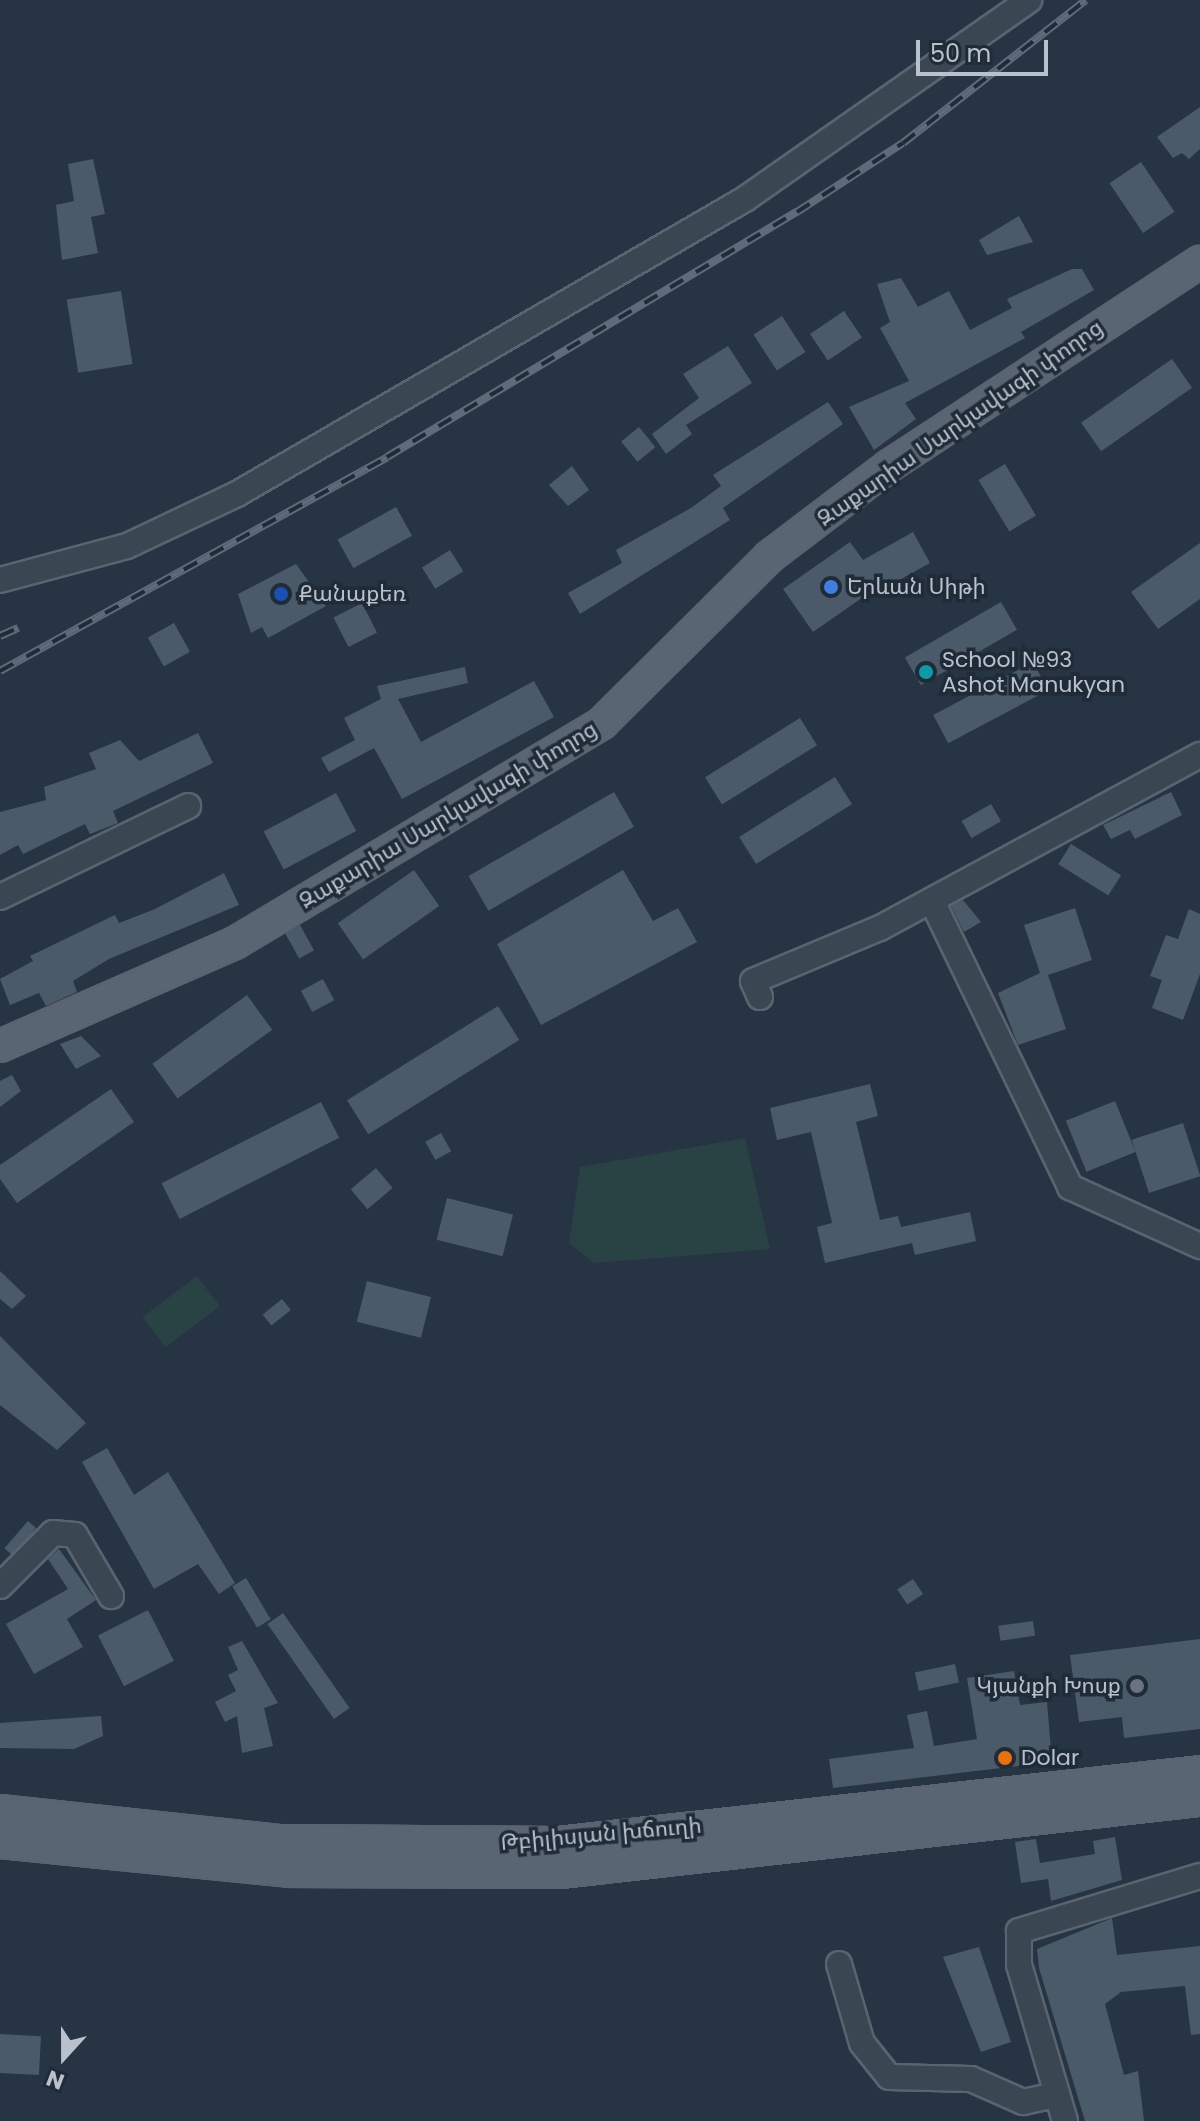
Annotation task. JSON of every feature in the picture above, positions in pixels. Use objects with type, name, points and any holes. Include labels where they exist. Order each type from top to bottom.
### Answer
[{"type":"main road","name":"Զաքարիա Սարկավագի փողոց","points":[[0,1046],[235,943],[602,723],[769,557],[951,424],[1200,262]]},
{"type":"main road","name":"Թբիլիսյան խճուղի","points":[[0,1811],[281,1841],[557,1843],[1200,1772]]},
{"type":"main road","name":"Թբիլիսյան խճուղի","points":[[0,1842],[289,1871],[562,1872],[1200,1800]]},
{"type":"street","points":[[0,580],[127,546],[237,494],[745,199],[1029,0]]},
{"type":"street","points":[[760,997],[753,981],[932,901],[1200,755]]},
{"type":"street","points":[[0,897],[188,806]]},
{"type":"street","points":[[932,901],[1063,1178],[1085,1200],[1200,1246]]},
{"type":"street","points":[[0,1586],[53,1533],[75,1535],[111,1596]]},
{"type":"street","points":[[1065,2121],[1019,1965],[1019,1931],[1200,1876]]},
{"type":"street","points":[[839,1964],[862,2043],[889,2077],[971,2079],[1023,2102],[1057,2095]]},
{"type":"green space","points":[[745,1138],[770,1249],[594,1263],[569,1243],[580,1167]]},
{"type":"green space","points":[[197,1276],[220,1306],[166,1347],[143,1317]]},
{"type":"building","points":[[1200,107],[1200,149],[1189,159],[1182,153],[1173,158],[1157,137]]},
{"type":"building","points":[[93,159],[105,214],[91,217],[98,253],[62,260],[56,205],[74,201],[68,164]]},
{"type":"building","points":[[1141,162],[1175,212],[1143,233],[1109,183]]},
{"type":"building","points":[[1019,216],[1033,242],[987,255],[979,240]]},
{"type":"building","points":[[1072,269],[1082,269],[1094,290],[1021,332],[1025,338],[905,403],[916,419],[874,450],[849,407],[909,381],[880,328],[890,322],[877,284],[901,278],[918,307],[949,291],[970,330],[1012,308],[1007,299]]},
{"type":"building","points":[[121,291],[133,364],[78,373],[67,300]]},
{"type":"building","points":[[844,311],[862,338],[828,360],[810,334]]},
{"type":"building","points":[[782,316],[805,352],[777,371],[753,335]]},
{"type":"building","points":[[728,346],[752,383],[686,425],[692,434],[666,454],[652,434],[699,398],[683,374]]},
{"type":"building","points":[[1172,359],[1192,388],[1101,451],[1081,423]]},
{"type":"building","points":[[828,402],[843,424],[723,508],[730,520],[580,614],[568,593],[622,563],[616,550],[691,508],[721,486],[713,475]]},
{"type":"building","points":[[639,427],[655,447],[637,462],[621,441]]},
{"type":"building","points":[[1005,464],[1036,515],[1009,531],[978,480]]},
{"type":"building","points":[[572,466],[589,490],[568,506],[549,485]]},
{"type":"building","points":[[396,507],[412,536],[353,568],[337,539]]},
{"type":"building","points":[[913,532],[930,563],[892,584],[889,579],[813,632],[783,589],[850,542],[863,560]]},
{"type":"building","points":[[1200,543],[1200,599],[1158,629],[1131,592]]},
{"type":"building","points":[[450,550],[463,571],[435,589],[422,567]]},
{"type":"building","points":[[296,564],[326,606],[268,638],[262,627],[251,633],[238,594]]},
{"type":"building","points":[[1001,602],[1017,630],[921,685],[905,658]]},
{"type":"building","points":[[362,603],[377,632],[348,647],[333,618]]},
{"type":"building","points":[[174,623],[190,652],[164,666],[148,638]]},
{"type":"building","points":[[1033,662],[1048,690],[948,743],[933,715]]},
{"type":"building","points":[[465,667],[468,683],[398,699],[421,742],[534,681],[554,717],[402,799],[374,748],[329,772],[321,758],[355,740],[344,718],[381,699],[377,686]]},
{"type":"building","points":[[800,718],[817,745],[722,804],[705,777]]},
{"type":"building","points":[[198,733],[213,763],[113,811],[118,823],[90,834],[85,824],[23,854],[18,845],[0,855],[0,812],[46,800],[44,787],[96,769],[89,753],[120,740],[139,761]]},
{"type":"building","points":[[835,777],[852,804],[756,864],[739,837]]},
{"type":"building","points":[[614,792],[634,827],[489,911],[469,876]]},
{"type":"building","points":[[1171,792],[1182,815],[1135,839],[1130,830],[1111,839],[1103,825]]},
{"type":"building","points":[[336,793],[356,831],[284,869],[264,831]]},
{"type":"building","points":[[991,804],[1001,821],[972,838],[962,821]]},
{"type":"building","points":[[1071,844],[1121,875],[1108,896],[1058,864]]},
{"type":"building","points":[[414,870],[439,906],[363,959],[338,923]]},
{"type":"building","points":[[623,870],[653,921],[678,908],[697,942],[541,1025],[497,944]]},
{"type":"building","points":[[224,873],[239,905],[109,959],[73,981],[77,992],[46,1006],[39,993],[10,1005],[0,979],[33,961],[30,956],[115,915],[119,923],[155,909]]},
{"type":"building","points":[[963,900],[981,922],[964,932],[951,906]]},
{"type":"building","points":[[1075,908],[1092,960],[1048,975],[1066,1029],[1018,1045],[998,993],[1040,973],[1024,925]]},
{"type":"building","points":[[1189,909],[1200,914],[1200,974],[1183,1020],[1152,1008],[1162,980],[1150,976],[1166,935],[1178,939]]},
{"type":"building","points":[[300,925],[314,950],[299,959],[285,933]]},
{"type":"building","points":[[323,979],[334,1000],[312,1012],[301,991]]},
{"type":"building","points":[[247,995],[272,1030],[178,1099],[152,1064]]},
{"type":"building","points":[[498,1006],[519,1040],[368,1134],[347,1100]]},
{"type":"building","points":[[81,1036],[101,1056],[76,1069],[60,1044]]},
{"type":"building","points":[[12,1075],[21,1091],[0,1107],[0,1081]]},
{"type":"building","points":[[870,1084],[878,1116],[856,1122],[880,1220],[898,1216],[901,1227],[970,1212],[976,1241],[915,1255],[912,1243],[825,1263],[817,1227],[832,1223],[811,1132],[777,1140],[770,1108]]},
{"type":"building","points":[[111,1089],[134,1122],[17,1203],[0,1179],[0,1165]]},
{"type":"building","points":[[1115,1101],[1136,1152],[1086,1172],[1066,1121]]},
{"type":"building","points":[[321,1102],[339,1138],[180,1219],[162,1183]]},
{"type":"building","points":[[1183,1123],[1200,1176],[1149,1193],[1132,1140]]},
{"type":"building","points":[[441,1133],[451,1151],[435,1160],[425,1142]]},
{"type":"building","points":[[376,1168],[393,1188],[367,1209],[351,1189]]},
{"type":"building","points":[[447,1198],[513,1214],[503,1256],[437,1240]]},
{"type":"building","points":[[0,1271],[26,1296],[12,1309],[0,1299]]},
{"type":"building","points":[[367,1281],[431,1297],[421,1338],[357,1322]]},
{"type":"building","points":[[282,1299],[291,1310],[271,1326],[263,1315]]},
{"type":"building","points":[[0,1336],[86,1423],[57,1450],[0,1405]]},
{"type":"building","points":[[107,1448],[134,1495],[168,1472],[235,1583],[219,1594],[198,1564],[154,1589],[82,1462]]},
{"type":"building","points":[[28,1521],[36,1528],[13,1555],[4,1548]]},
{"type":"building","points":[[59,1549],[96,1600],[67,1619],[83,1647],[34,1674],[6,1624],[68,1589],[48,1559]]},
{"type":"building","points":[[246,1578],[271,1619],[257,1627],[232,1586]]},
{"type":"building","points":[[913,1579],[923,1594],[907,1605],[897,1590]]},
{"type":"building","points":[[148,1610],[174,1661],[124,1686],[98,1635]]},
{"type":"building","points":[[283,1613],[350,1708],[334,1719],[267,1624]]},
{"type":"building","points":[[1033,1621],[1035,1636],[1000,1641],[998,1626]]},
{"type":"building","name":"Կյանքի Խոսք","points":[[1200,1639],[1200,1729],[1124,1738],[1122,1717],[1079,1722],[1070,1655]]},
{"type":"building","points":[[242,1641],[278,1703],[264,1708],[273,1746],[242,1753],[237,1716],[225,1722],[215,1702],[236,1691],[228,1675],[238,1670],[228,1647]]},
{"type":"building","points":[[955,1664],[959,1683],[919,1691],[915,1673]]},
{"type":"building","points":[[1014,1671],[1020,1705],[1047,1702],[1052,1762],[833,1788],[829,1759],[914,1748],[907,1715],[927,1711],[934,1746],[977,1739],[967,1678]]},
{"type":"building","points":[[101,1716],[103,1736],[74,1749],[0,1748],[0,1723]]},
{"type":"building","points":[[1115,1837],[1122,1880],[1051,1901],[1048,1879],[1021,1883],[1015,1842],[1036,1839],[1040,1863],[1095,1854],[1093,1841]]},
{"type":"building","points":[[1112,1918],[1117,1955],[1200,1946],[1200,2034],[1191,2035],[1185,1986],[1121,1992],[1105,2004],[1124,2075],[1138,2071],[1144,2121],[1085,2121],[1039,1968],[1037,1949]]},
{"type":"building","points":[[979,1947],[1011,2042],[981,2052],[943,1957]]},
{"type":"building","points":[[0,2034],[41,2036],[39,2075],[0,2073]]},
{"type":"railway","points":[[0,671],[387,457],[797,212],[903,143],[1086,0]]},
{"type":"railway","points":[[0,636],[18,628]]},
{"type":"place","name":"Երևան Սիթի","points":[[831,587]]},
{"type":"place","name":"Քանաքեռ","points":[[281,594]]},
{"type":"place","name":"School №93 Ashot Manukyan","points":[[926,672]]},
{"type":"place","name":"Կյանքի Խոսք","points":[[1137,1686]]},
{"type":"place","name":"Dolar","points":[[1005,1758]]}]
